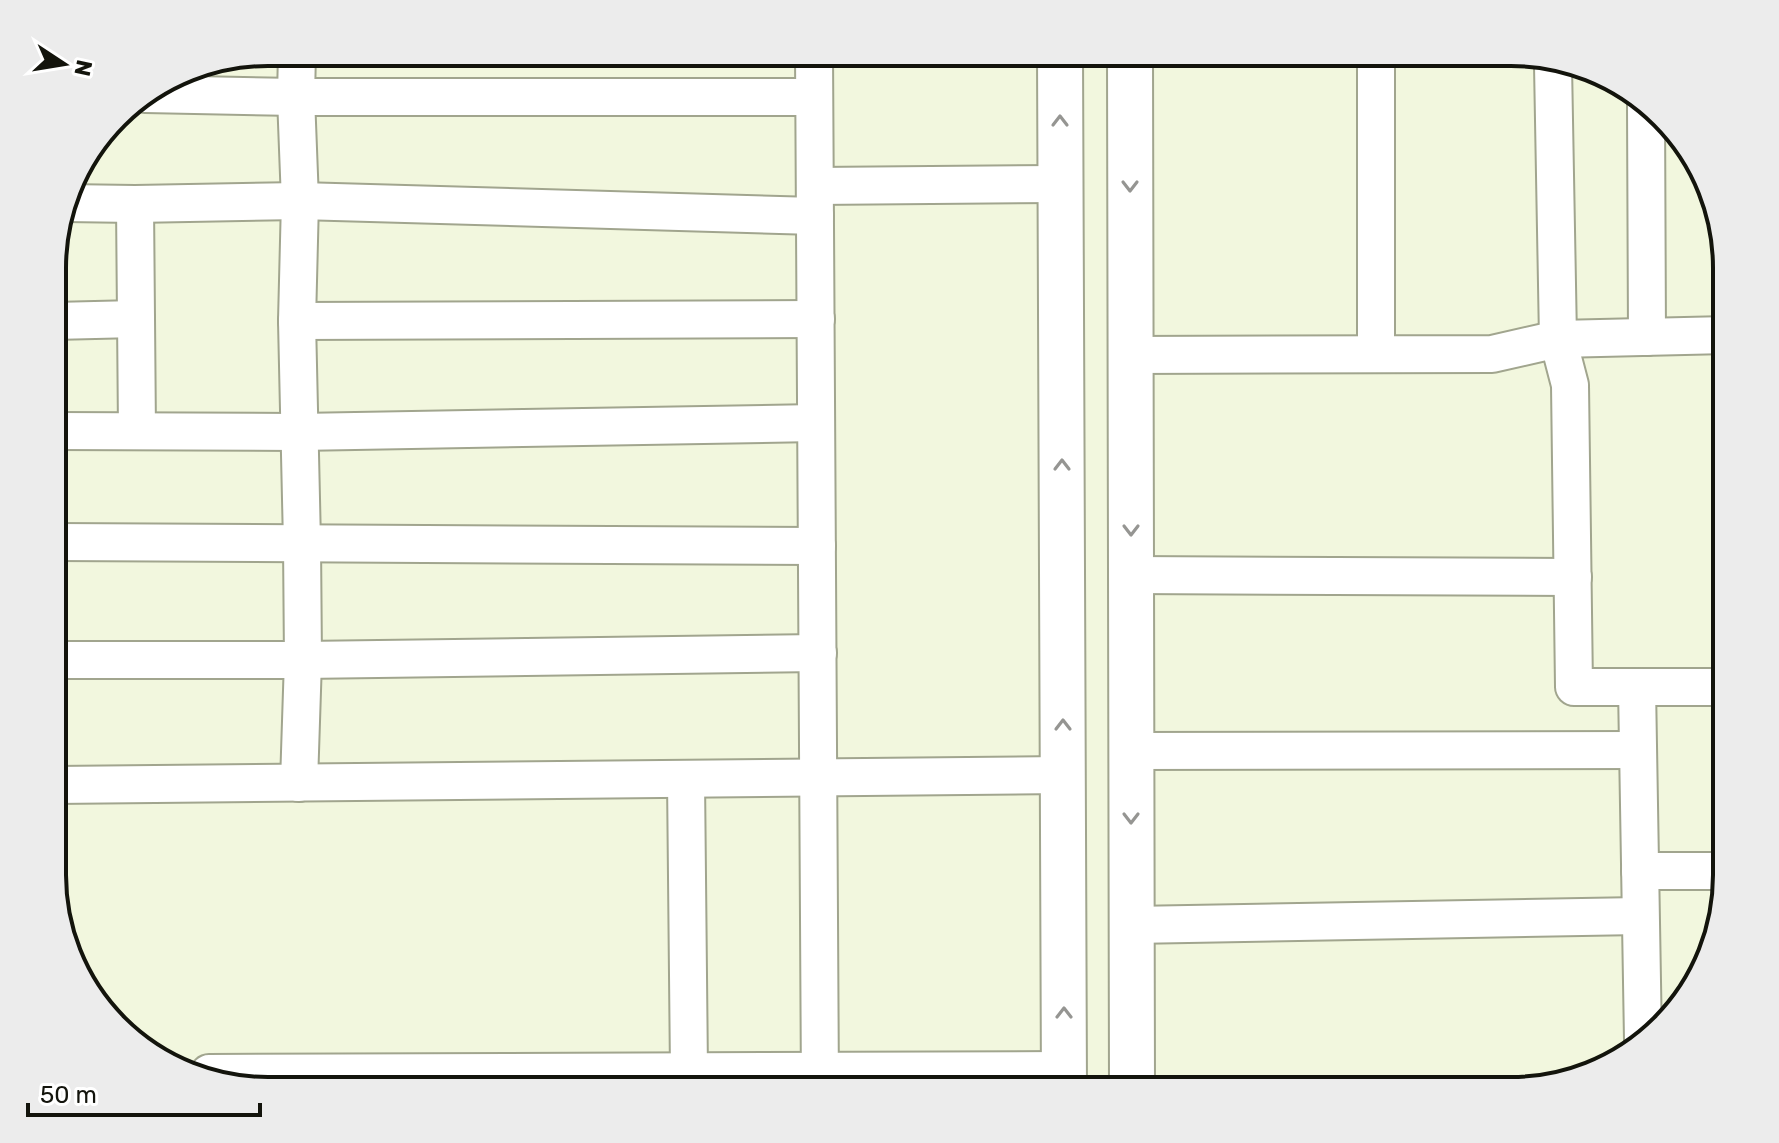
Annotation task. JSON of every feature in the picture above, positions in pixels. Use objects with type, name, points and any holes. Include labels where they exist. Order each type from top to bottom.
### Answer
[{"type":"main road","points":[[1060,66],[1064,1077]]},
{"type":"main road","points":[[1130,66],[1132,1077]]},
{"type":"street","points":[[297,66],[303,660],[299,783]]},
{"type":"street","points":[[814,66],[820,1077]]},
{"type":"street","points":[[1376,66],[1376,354]]},
{"type":"street","points":[[1553,71],[1558,339],[1570,385],[1574,687],[1713,687]]},
{"type":"street","points":[[165,94],[814,97]]},
{"type":"street","points":[[1646,118],[1647,337]]},
{"type":"street","points":[[77,203],[815,201],[1060,184]]},
{"type":"street","points":[[135,204],[137,431]]},
{"type":"street","points":[[66,321],[136,319]]},
{"type":"street","points":[[297,321],[816,319]]},
{"type":"street","points":[[1130,355],[1492,354],[1558,339],[1713,335]]},
{"type":"street","points":[[66,431],[299,432],[816,423]]},
{"type":"street","points":[[66,542],[817,546]]},
{"type":"street","points":[[1131,575],[1573,577]]},
{"type":"street","points":[[66,660],[818,653]]},
{"type":"street","points":[[1637,687],[1643,1028]]},
{"type":"street","points":[[1131,751],[1638,750]]},
{"type":"street","points":[[66,785],[1063,775]]},
{"type":"street","points":[[686,779],[689,1072]]},
{"type":"street","points":[[1640,871],[1713,871]]},
{"type":"street","points":[[1132,925],[1640,916]]},
{"type":"street","points":[[492,1077],[689,1072],[762,1077]]}]
